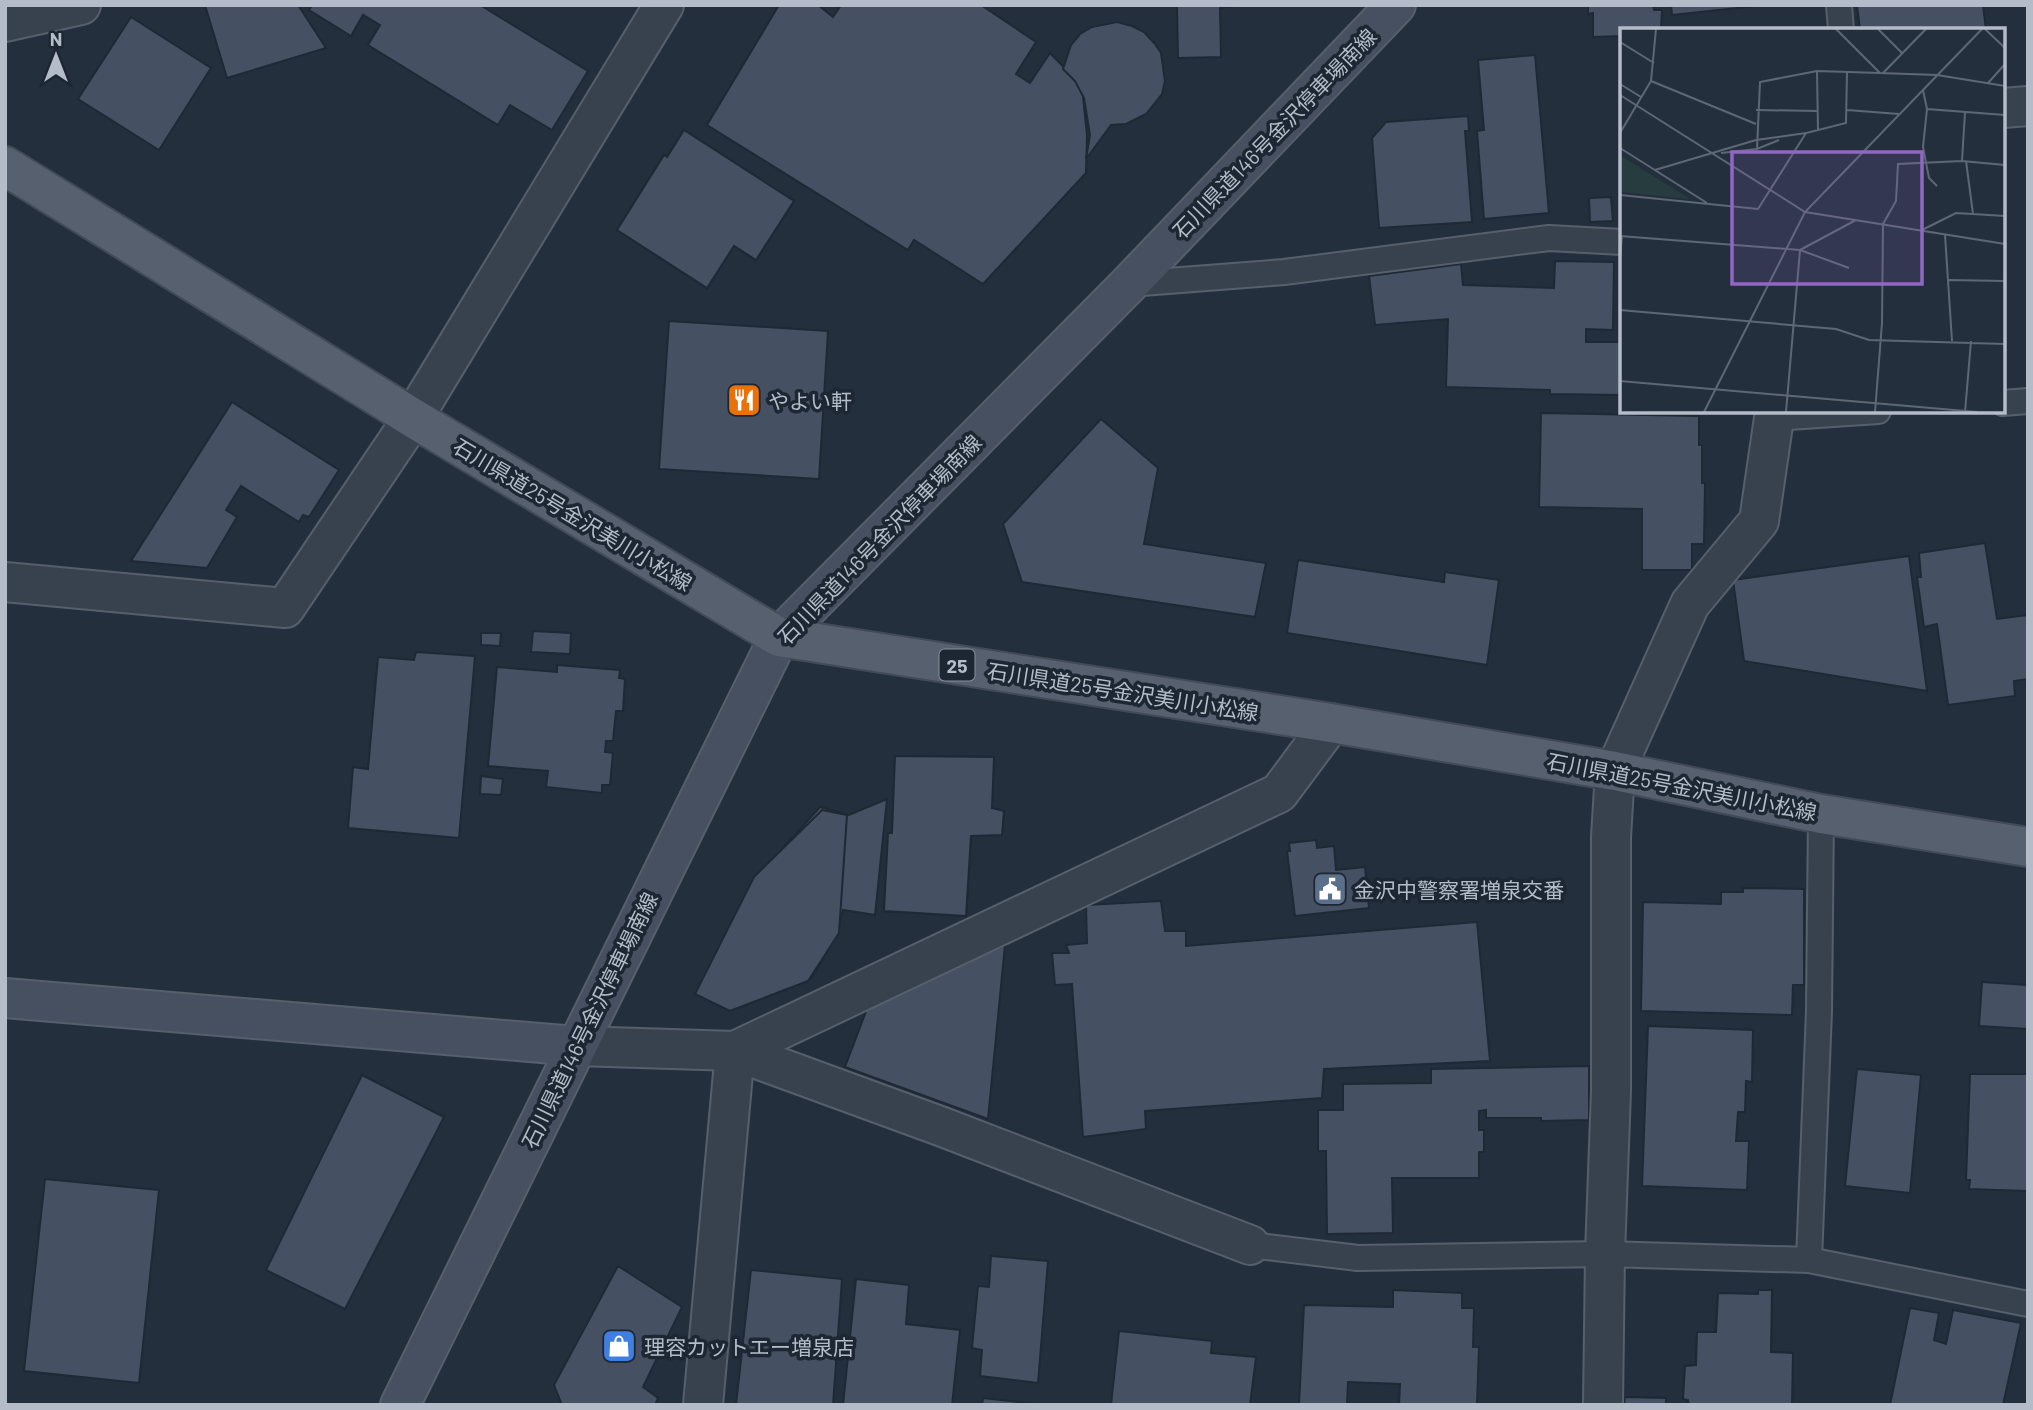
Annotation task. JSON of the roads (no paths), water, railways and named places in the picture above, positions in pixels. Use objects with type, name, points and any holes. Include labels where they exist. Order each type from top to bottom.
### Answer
[{"type":"main road","name":"石川県道146号金沢停車場南線","points":[[400,1405],[779,637],[1129,284],[1396,5]]},
{"type":"main road","name":"石川県道25号金沢美川小松線","points":[[5,166],[413,418],[779,637],[1331,723],[1615,771],[1821,814],[2022,841]]},
{"type":"main road","points":[[5,998],[576,1046]]},
{"type":"street","points":[[5,22],[80,5]]},
{"type":"street","points":[[5,582],[285,608],[413,418],[664,5]]},
{"type":"street","points":[[2005,108],[2028,106]]},
{"type":"street","points":[[1603,1405],[1611,1091],[1611,837],[1615,771],[1690,604],[1759,521],[1775,415]]},
{"type":"street","points":[[735,1051],[1279,793],[1331,723]]},
{"type":"street","points":[[576,1046],[735,1051],[1251,1245]]},
{"type":"street","points":[[703,1405],[735,1051]]},
{"type":"lane","points":[[1839,5],[1841,28]]},
{"type":"lane","points":[[1129,284],[1284,272],[1549,238],[1620,242]]},
{"type":"lane","points":[[2005,402],[2028,401]]},
{"type":"lane","points":[[1775,415],[1826,413]]},
{"type":"lane","points":[[1809,1260],[1819,1011],[1821,814]]},
{"type":"lane","points":[[1251,1245],[1357,1258],[1605,1254],[1809,1260],[2028,1304]]},
{"type":"place","name":"やよい軒","points":[[744,400]]},
{"type":"place","name":"金沢中警察署増泉交番","points":[[1330,889]]},
{"type":"place","name":"理容カットエー増泉店","points":[[619,1346]]}]
